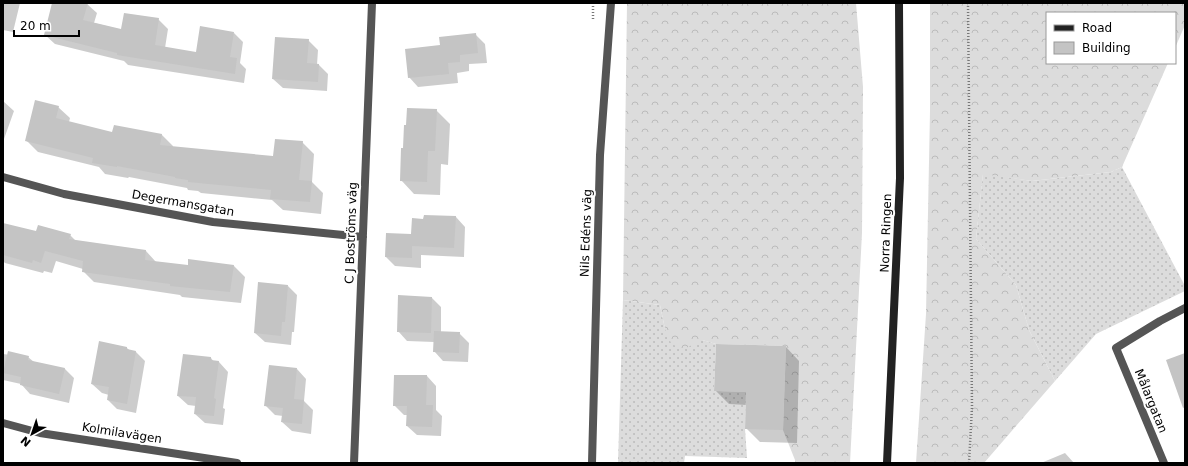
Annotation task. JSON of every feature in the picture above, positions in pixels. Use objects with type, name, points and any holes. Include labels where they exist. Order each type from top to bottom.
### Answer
[{"type":"main road","name":"Norra Ringen","points":[[887,463],[900,178],[899,3]]},
{"type":"street","name":"C J Boströms väg","points":[[354,463],[372,3]]},
{"type":"street","name":"Nils Edéns väg","points":[[592,463],[600,155],[611,3]]},
{"type":"street","name":"Degermansgatan","points":[[3,177],[64,194],[213,222],[363,237]]},
{"type":"street","name":"Målargatan","points":[[1164,463],[1116,348],[1160,321],[1185,308]]},
{"type":"street","name":"Kolmilavägen","points":[[3,423],[40,433],[238,463]]},
{"type":"path","points":[[968,3],[972,399],[968,463]]},
{"type":"green space","points":[[627,3],[856,3],[863,87],[862,233],[850,463],[795,463],[783,430],[786,346],[716,344],[702,340],[682,350],[671,343],[665,329],[660,305],[623,300]]},
{"type":"green space","points":[[930,3],[1185,3],[1185,25],[1176,46],[1176,12],[1046,12],[1046,64],[1168,64],[1122,167],[1111,172],[1032,181],[983,174],[976,239],[1016,285],[1029,330],[1055,381],[984,463],[916,463],[926,314],[930,111]]},
{"type":"green space","points":[[1122,167],[1185,286],[1185,291],[1096,334],[1055,381],[1029,330],[1016,285],[976,239],[983,173],[1032,181],[1111,172]]},
{"type":"green space","points":[[623,300],[660,305],[665,329],[716,344],[714,391],[746,392],[745,429],[747,458],[685,456],[684,463],[618,463]]},
{"type":"building","points":[[52,3],[88,3],[83,20],[121,29],[124,13],[159,18],[155,45],[196,52],[200,26],[234,32],[230,57],[237,58],[235,74],[117,55],[117,53],[44,35]]},
{"type":"building","points":[[476,33],[478,53],[460,55],[460,62],[448,63],[449,74],[408,78],[405,49],[440,45],[439,37]]},
{"type":"building","points":[[275,37],[309,39],[307,63],[319,64],[318,82],[272,79]]},
{"type":"building","points":[[35,100],[59,106],[56,118],[112,132],[114,125],[162,134],[160,145],[273,156],[275,139],[303,141],[299,180],[312,181],[310,202],[270,199],[271,190],[188,182],[188,180],[175,177],[92,163],[93,158],[25,141]]},
{"type":"building","points":[[407,108],[437,109],[435,151],[428,151],[427,182],[400,181],[401,148],[403,148],[404,125],[406,125]]},
{"type":"building","points":[[424,215],[456,216],[454,248],[412,246],[412,258],[385,257],[386,233],[411,234],[412,218],[423,219]]},
{"type":"building","points":[[3,223],[36,231],[38,225],[71,234],[69,239],[146,250],[145,260],[188,265],[188,259],[234,265],[230,292],[170,286],[170,284],[82,272],[83,261],[45,251],[41,263],[33,260],[32,263],[3,255]]},
{"type":"building","points":[[258,282],[288,285],[285,322],[282,322],[281,336],[254,333]]},
{"type":"building","points":[[398,295],[432,297],[431,333],[397,332]]},
{"type":"building","points":[[434,331],[460,332],[459,353],[433,352]]},
{"type":"building","points":[[99,341],[127,347],[127,349],[136,351],[127,404],[107,400],[109,387],[91,384]]},
{"type":"building","points":[[716,344],[786,346],[783,430],[745,429],[746,392],[714,391]]},
{"type":"building","points":[[8,351],[29,356],[28,360],[65,368],[59,394],[20,385],[21,377],[3,373]]},
{"type":"building","points":[[1185,353],[1185,407],[1183,408],[1166,360]]},
{"type":"building","points":[[183,354],[211,357],[211,360],[219,361],[214,398],[216,399],[214,416],[194,414],[196,397],[177,396]]},
{"type":"building","points":[[269,365],[297,368],[294,399],[304,400],[302,424],[281,422],[283,408],[264,406]]},
{"type":"building","points":[[394,375],[427,375],[426,405],[433,405],[432,427],[406,426],[407,406],[393,406]]}]
